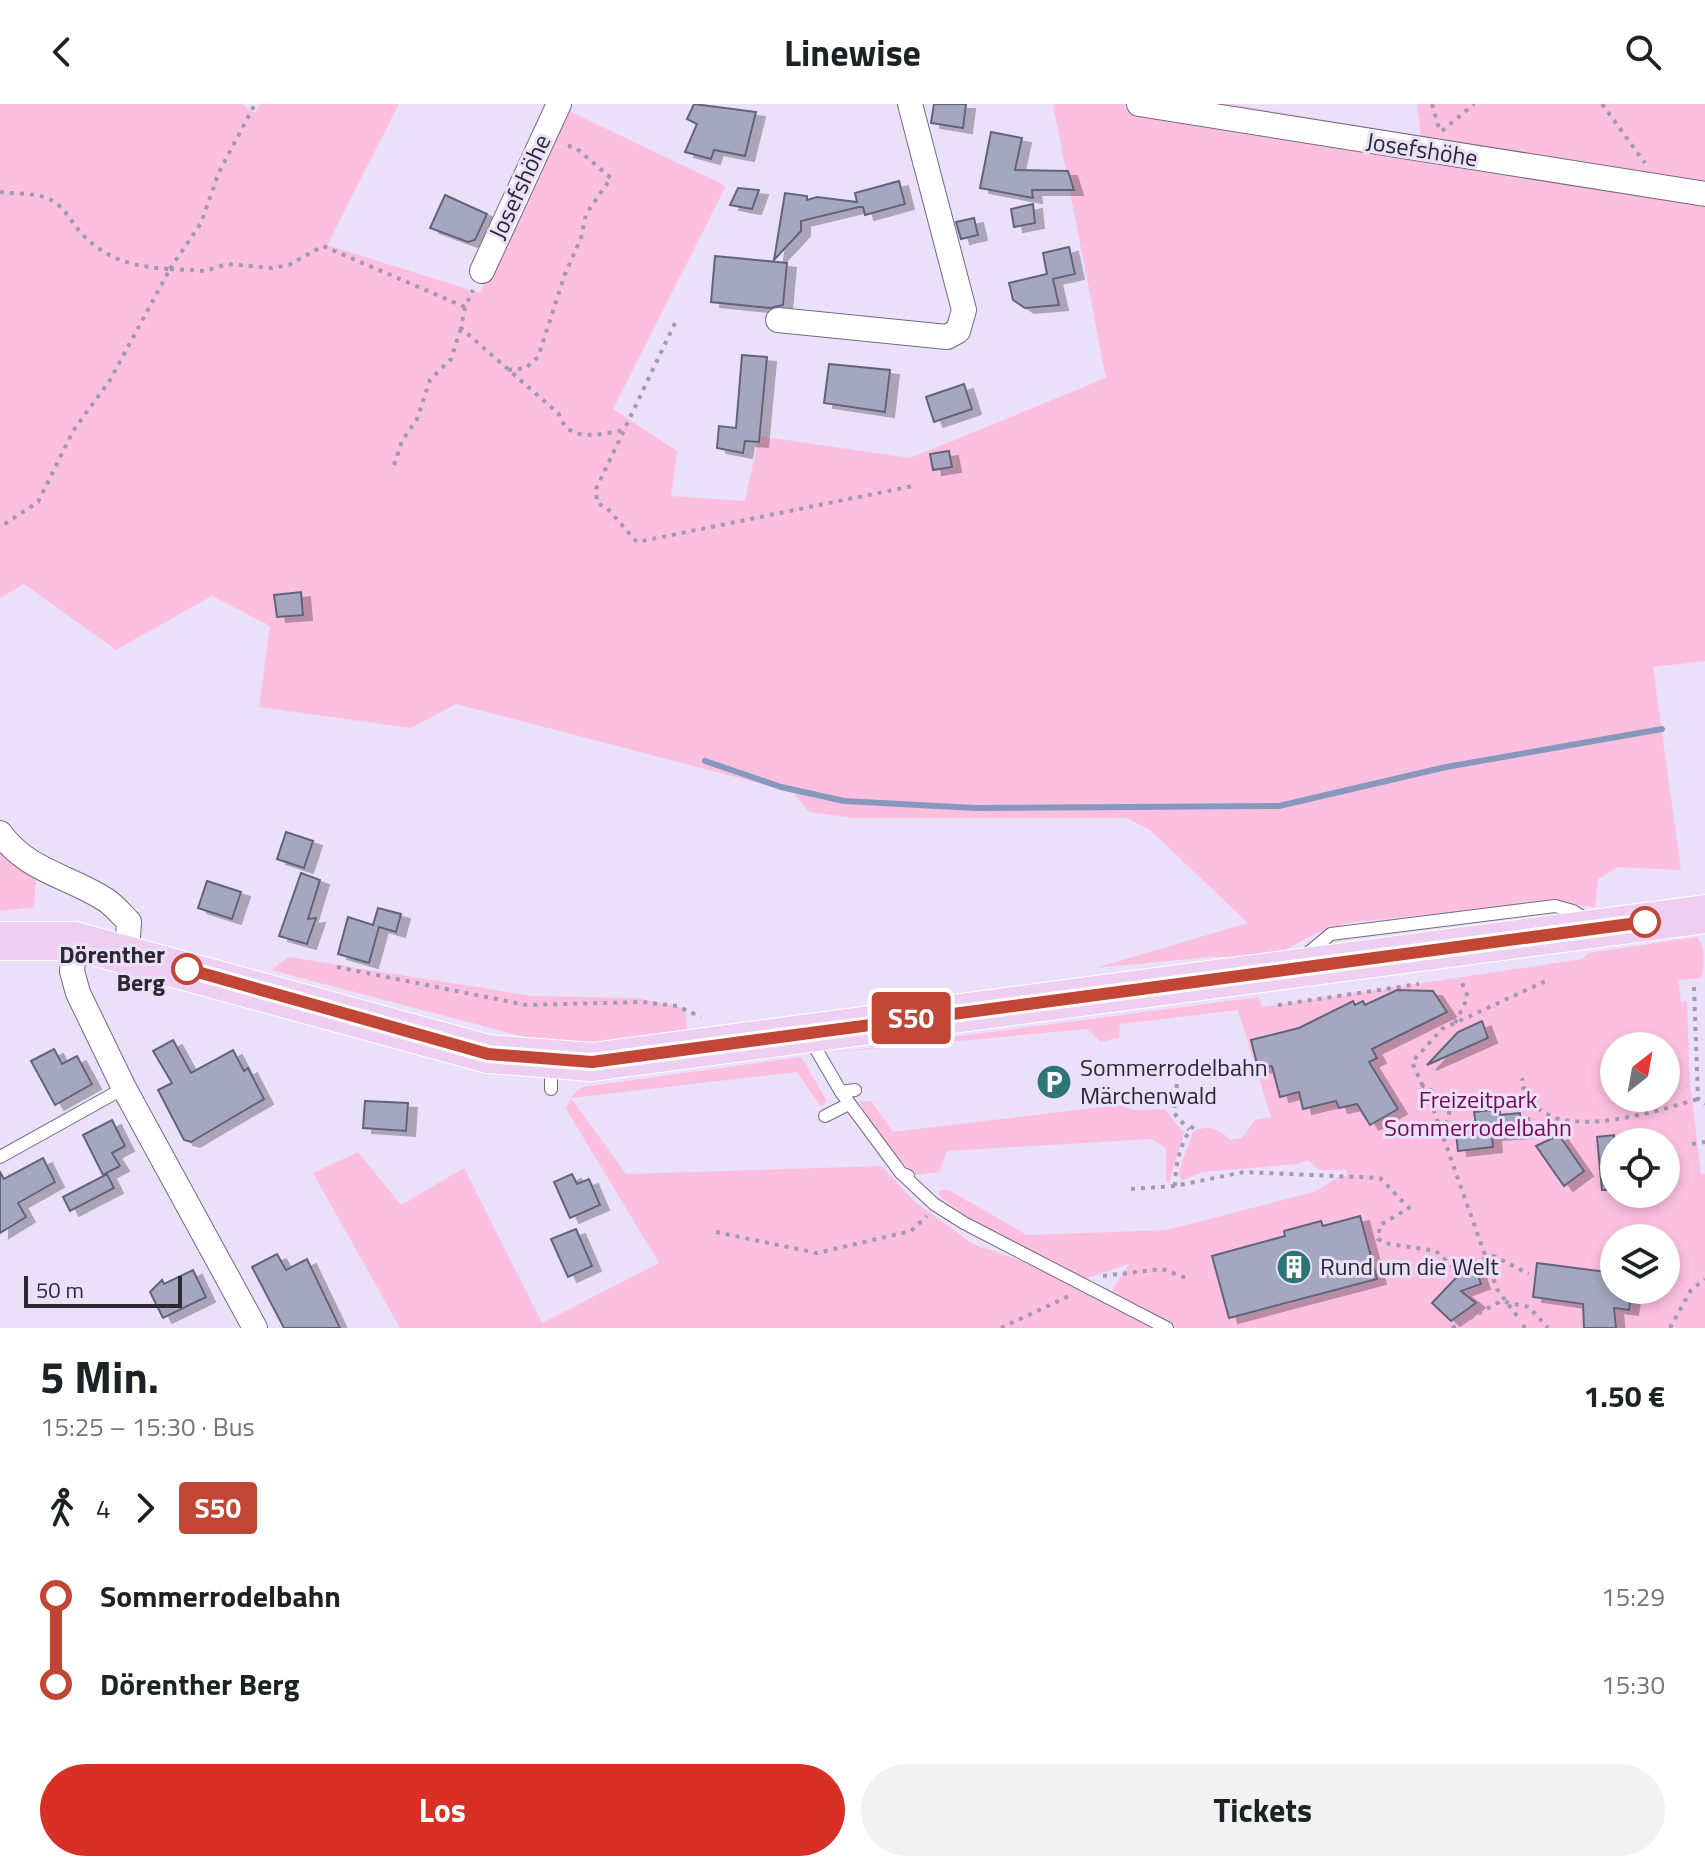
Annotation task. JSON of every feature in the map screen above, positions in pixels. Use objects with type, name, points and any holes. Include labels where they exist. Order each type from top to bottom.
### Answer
[{"type":"main road","points":[[0,941],[75,941],[127,953],[424,1039],[488,1054],[551,1075],[592,1062],[1705,914]]},
{"type":"street","name":"Josefshöhe","points":[[482,271],[559,104]]},
{"type":"street","points":[[778,320],[947,337],[958,331],[964,310],[910,104]]},
{"type":"street","name":"Josefshöhe","points":[[1139,104],[1705,194]]},
{"type":"street","points":[[0,833],[22,857],[39,869],[107,901],[129,922],[127,953]]},
{"type":"street","points":[[75,941],[72,971],[78,993],[124,1088],[255,1328]]},
{"type":"lane","points":[[807,1033],[849,1104],[901,1173],[934,1204],[996,1242],[1167,1328]]},
{"type":"lane","points":[[0,1157],[124,1088]]},
{"type":"lane","points":[[841,1092],[855,1090]]},
{"type":"lane","points":[[825,1116],[849,1104]]},
{"type":"lane","points":[[901,1173],[915,1178]]},
{"type":"path","points":[[0,527],[38,502],[73,431],[110,380],[170,269],[201,223],[219,172],[255,104]]},
{"type":"path","points":[[1432,104],[1440,132],[1474,104]]},
{"type":"path","points":[[1602,104],[1662,185]]},
{"type":"path","points":[[508,370],[526,368],[538,357],[565,274],[581,238],[586,214],[611,178],[576,148],[542,140]]},
{"type":"path","points":[[0,192],[44,197],[64,208],[83,235],[133,267],[205,271],[227,264],[272,268],[289,265],[323,246],[465,307]]},
{"type":"path","points":[[394,465],[402,441],[417,419],[430,380],[451,359],[465,307],[482,271]]},
{"type":"path","points":[[675,323],[596,489],[597,503],[607,508],[637,542],[913,486]]},
{"type":"path","points":[[461,328],[559,414],[569,431],[585,436],[624,430]]},
{"type":"path","points":[[337,967],[526,1005],[642,1002],[677,1006],[699,1015],[722,1044]]},
{"type":"path","points":[[1445,980],[1474,976]]},
{"type":"path","points":[[1455,1024],[1468,997],[1460,978]]},
{"type":"path","points":[[1517,1316],[1504,1301],[1486,1258],[1443,1135],[1412,1062],[1442,1029],[1548,980]]},
{"type":"path","points":[[1278,1005],[1430,982]]},
{"type":"path","points":[[1694,987],[1698,1099]]},
{"type":"path","points":[[1518,1099],[1524,1087],[1522,1078]]},
{"type":"path","points":[[1177,1084],[1174,1113],[1189,1130]]},
{"type":"path","points":[[1421,1085],[1444,1097],[1451,1106]]},
{"type":"path","points":[[1451,1106],[1518,1099],[1544,1114],[1565,1120],[1626,1117],[1698,1099],[1705,1104]]},
{"type":"path","points":[[1443,1135],[1451,1106]]},
{"type":"path","points":[[1175,1186],[1175,1170],[1189,1130],[1197,1122]]},
{"type":"path","points":[[1692,1144],[1705,1142]]},
{"type":"path","points":[[1131,1189],[1175,1186],[1244,1172],[1380,1178],[1409,1208],[1380,1225],[1378,1239],[1384,1243],[1436,1251],[1454,1268],[1462,1265]]},
{"type":"path","points":[[716,1232],[817,1253],[911,1231],[925,1221],[934,1204]]},
{"type":"path","points":[[1473,1262],[1494,1256],[1529,1274]]},
{"type":"path","points":[[1670,1328],[1691,1290],[1705,1279]]},
{"type":"path","points":[[1452,1328],[1504,1301],[1529,1307],[1548,1328]]},
{"type":"green space","points":[[0,104],[242,104],[255,113],[260,104],[399,104],[327,245],[480,293],[565,109],[726,186],[613,409],[677,451],[671,496],[745,501],[759,436],[910,458],[1106,378],[1053,104],[1230,104],[1421,136],[1417,104],[1705,104],[1705,661],[1653,667],[1681,870],[1618,867],[1598,879],[1595,907],[1550,902],[1347,923],[1315,934],[1274,956],[1210,957],[1095,968],[1248,923],[1150,830],[1127,818],[854,818],[809,812],[793,792],[456,704],[411,728],[259,707],[270,626],[212,596],[116,650],[24,584],[0,598]]},
{"type":"green space","points":[[0,849],[36,878],[34,907],[0,911]]},
{"type":"green space","name":"Freizeitpark Sommerrodelbahn","points":[[1697,937],[1704,956],[1701,978],[1678,980],[1682,1008],[1683,1001],[1687,1002],[1690,1084],[1701,1174],[1705,1174],[1705,1328],[400,1328],[313,1173],[358,1152],[401,1205],[464,1168],[542,1323],[659,1263],[566,1109],[571,1098],[626,1174],[882,1166],[915,1202],[973,1244],[1111,1292],[1129,1264],[1082,1280],[972,1220],[939,1196],[939,1190],[949,1190],[1027,1235],[1167,1230],[1314,1192],[1342,1175],[1347,1177],[1346,1170],[1319,1170],[1308,1160],[1298,1164],[1202,1172],[1181,1181],[1179,1171],[1193,1132],[1208,1128],[1230,1140],[1242,1138],[1255,1120],[1271,1117],[1238,1010],[1120,1024],[1119,1038],[1101,1042],[1087,1029],[839,1052],[1259,997],[1262,1007],[1582,959],[1588,953]]},
{"type":"green space","points":[[289,957],[531,996],[636,998],[685,1008],[688,1037],[551,1044],[271,970]]},
{"type":"green space","points":[[801,1057],[827,1101],[821,1107],[797,1072],[571,1098],[583,1087]]},
{"type":"green space","points":[[871,1101],[893,1132],[1119,1105],[1134,1110],[1165,1109],[1184,1133],[1169,1183],[1166,1181],[1166,1148],[1151,1139],[947,1151],[939,1172],[915,1175],[882,1141],[859,1102]]},
{"type":"building","points":[[694,104],[756,112],[745,156],[714,150],[711,159],[685,152],[697,124],[687,119]]},
{"type":"building","points":[[934,104],[966,104],[963,128],[931,123]]},
{"type":"building","points":[[991,132],[1022,138],[1015,170],[1068,171],[1074,190],[1032,190],[1033,198],[980,188]]},
{"type":"building","points":[[899,181],[905,204],[865,215],[863,207],[859,207],[801,221],[801,231],[774,260],[785,193],[807,196],[807,200],[817,197],[857,202],[855,193]]},
{"type":"building","points":[[738,188],[759,190],[752,209],[730,205]]},
{"type":"building","points":[[445,195],[487,214],[475,240],[468,242],[430,228]]},
{"type":"building","points":[[1033,204],[1035,223],[1014,227],[1011,209]]},
{"type":"building","points":[[974,218],[978,235],[961,239],[956,222]]},
{"type":"building","points":[[1069,247],[1075,274],[1053,279],[1059,305],[1025,308],[1013,300],[1009,283],[1047,274],[1043,253]]},
{"type":"building","points":[[715,256],[787,263],[783,305],[770,308],[711,302]]},
{"type":"building","points":[[742,355],[767,357],[759,442],[745,441],[743,453],[717,448],[719,426],[736,428]]},
{"type":"building","points":[[829,364],[890,370],[885,412],[824,403]]},
{"type":"building","points":[[964,384],[972,409],[934,422],[926,397]]},
{"type":"building","points":[[949,451],[952,467],[933,470],[930,454]]},
{"type":"building","points":[[301,592],[303,615],[277,617],[274,595]]},
{"type":"building","points":[[286,832],[313,841],[304,868],[277,859]]},
{"type":"building","points":[[301,873],[320,880],[308,919],[316,918],[307,944],[279,936]]},
{"type":"building","points":[[207,881],[241,892],[232,919],[198,908]]},
{"type":"building","points":[[378,908],[401,914],[396,932],[379,927],[369,963],[338,954],[348,917],[373,925]]},
{"type":"building","points":[[1397,990],[1433,991],[1447,1012],[1372,1049],[1377,1058],[1369,1062],[1398,1109],[1370,1125],[1357,1104],[1339,1108],[1336,1101],[1303,1109],[1299,1092],[1280,1097],[1272,1066],[1258,1068],[1251,1040],[1299,1028],[1353,1001],[1355,1005],[1363,1001],[1365,1005]]},
{"type":"building","points":[[1482,1021],[1488,1038],[1427,1065],[1458,1032]]},
{"type":"building","points":[[173,1040],[191,1073],[233,1050],[244,1071],[248,1068],[264,1099],[191,1142],[184,1140],[158,1090],[172,1083],[153,1051]]},
{"type":"building","points":[[54,1049],[62,1064],[77,1056],[92,1084],[55,1105],[31,1061]]},
{"type":"building","points":[[365,1101],[408,1103],[406,1131],[363,1128]]},
{"type":"building","points":[[1500,1109],[1500,1115],[1520,1113],[1522,1133],[1492,1135],[1493,1147],[1458,1151],[1456,1133],[1477,1131],[1474,1112]]},
{"type":"building","points":[[112,1120],[125,1146],[112,1153],[120,1166],[103,1175],[83,1135]]},
{"type":"building","points":[[1559,1135],[1584,1171],[1564,1186],[1536,1146]]},
{"type":"building","points":[[1597,1137],[1600,1137],[1600,1169]]},
{"type":"building","points":[[43,1158],[55,1182],[18,1203],[26,1217],[0,1233],[0,1172],[4,1179]]},
{"type":"building","points":[[107,1174],[114,1188],[70,1211],[63,1197]]},
{"type":"building","points":[[572,1174],[577,1184],[589,1179],[600,1205],[570,1218],[554,1182]]},
{"type":"building","name":"Rund um die Welt","points":[[1360,1216],[1377,1279],[1229,1318],[1212,1256],[1285,1236],[1284,1231],[1321,1221],[1323,1226]]},
{"type":"building","points":[[576,1229],[592,1266],[568,1277],[551,1239]]},
{"type":"building","points":[[277,1254],[286,1270],[307,1259],[340,1328],[284,1328],[252,1267]]},
{"type":"building","points":[[1473,1260],[1481,1284],[1461,1291],[1476,1303],[1451,1321],[1432,1303]]},
{"type":"building","points":[[1537,1263],[1600,1271],[1600,1304],[1630,1304],[1629,1310],[1614,1308],[1616,1328],[1584,1328],[1583,1304],[1533,1297]]},
{"type":"building","points":[[193,1270],[206,1297],[163,1318],[150,1292],[162,1280],[164,1284]]},
{"type":"waterway","points":[[705,761],[781,787],[844,801],[975,808],[1279,806],[1446,767],[1662,729]]},
{"type":"bus line","name":"S50","points":[[187,969],[424,1039],[488,1054],[592,1062],[1174,982],[1539,938],[1645,922]]},
{"type":"place","name":"Dörenther Berg","points":[[187,969]]},
{"type":"place","name":"Sommerrodelbahn Märchenwald","points":[[1054,1082]]},
{"type":"place","name":"Rund um die Welt","points":[[1294,1267]]}]
